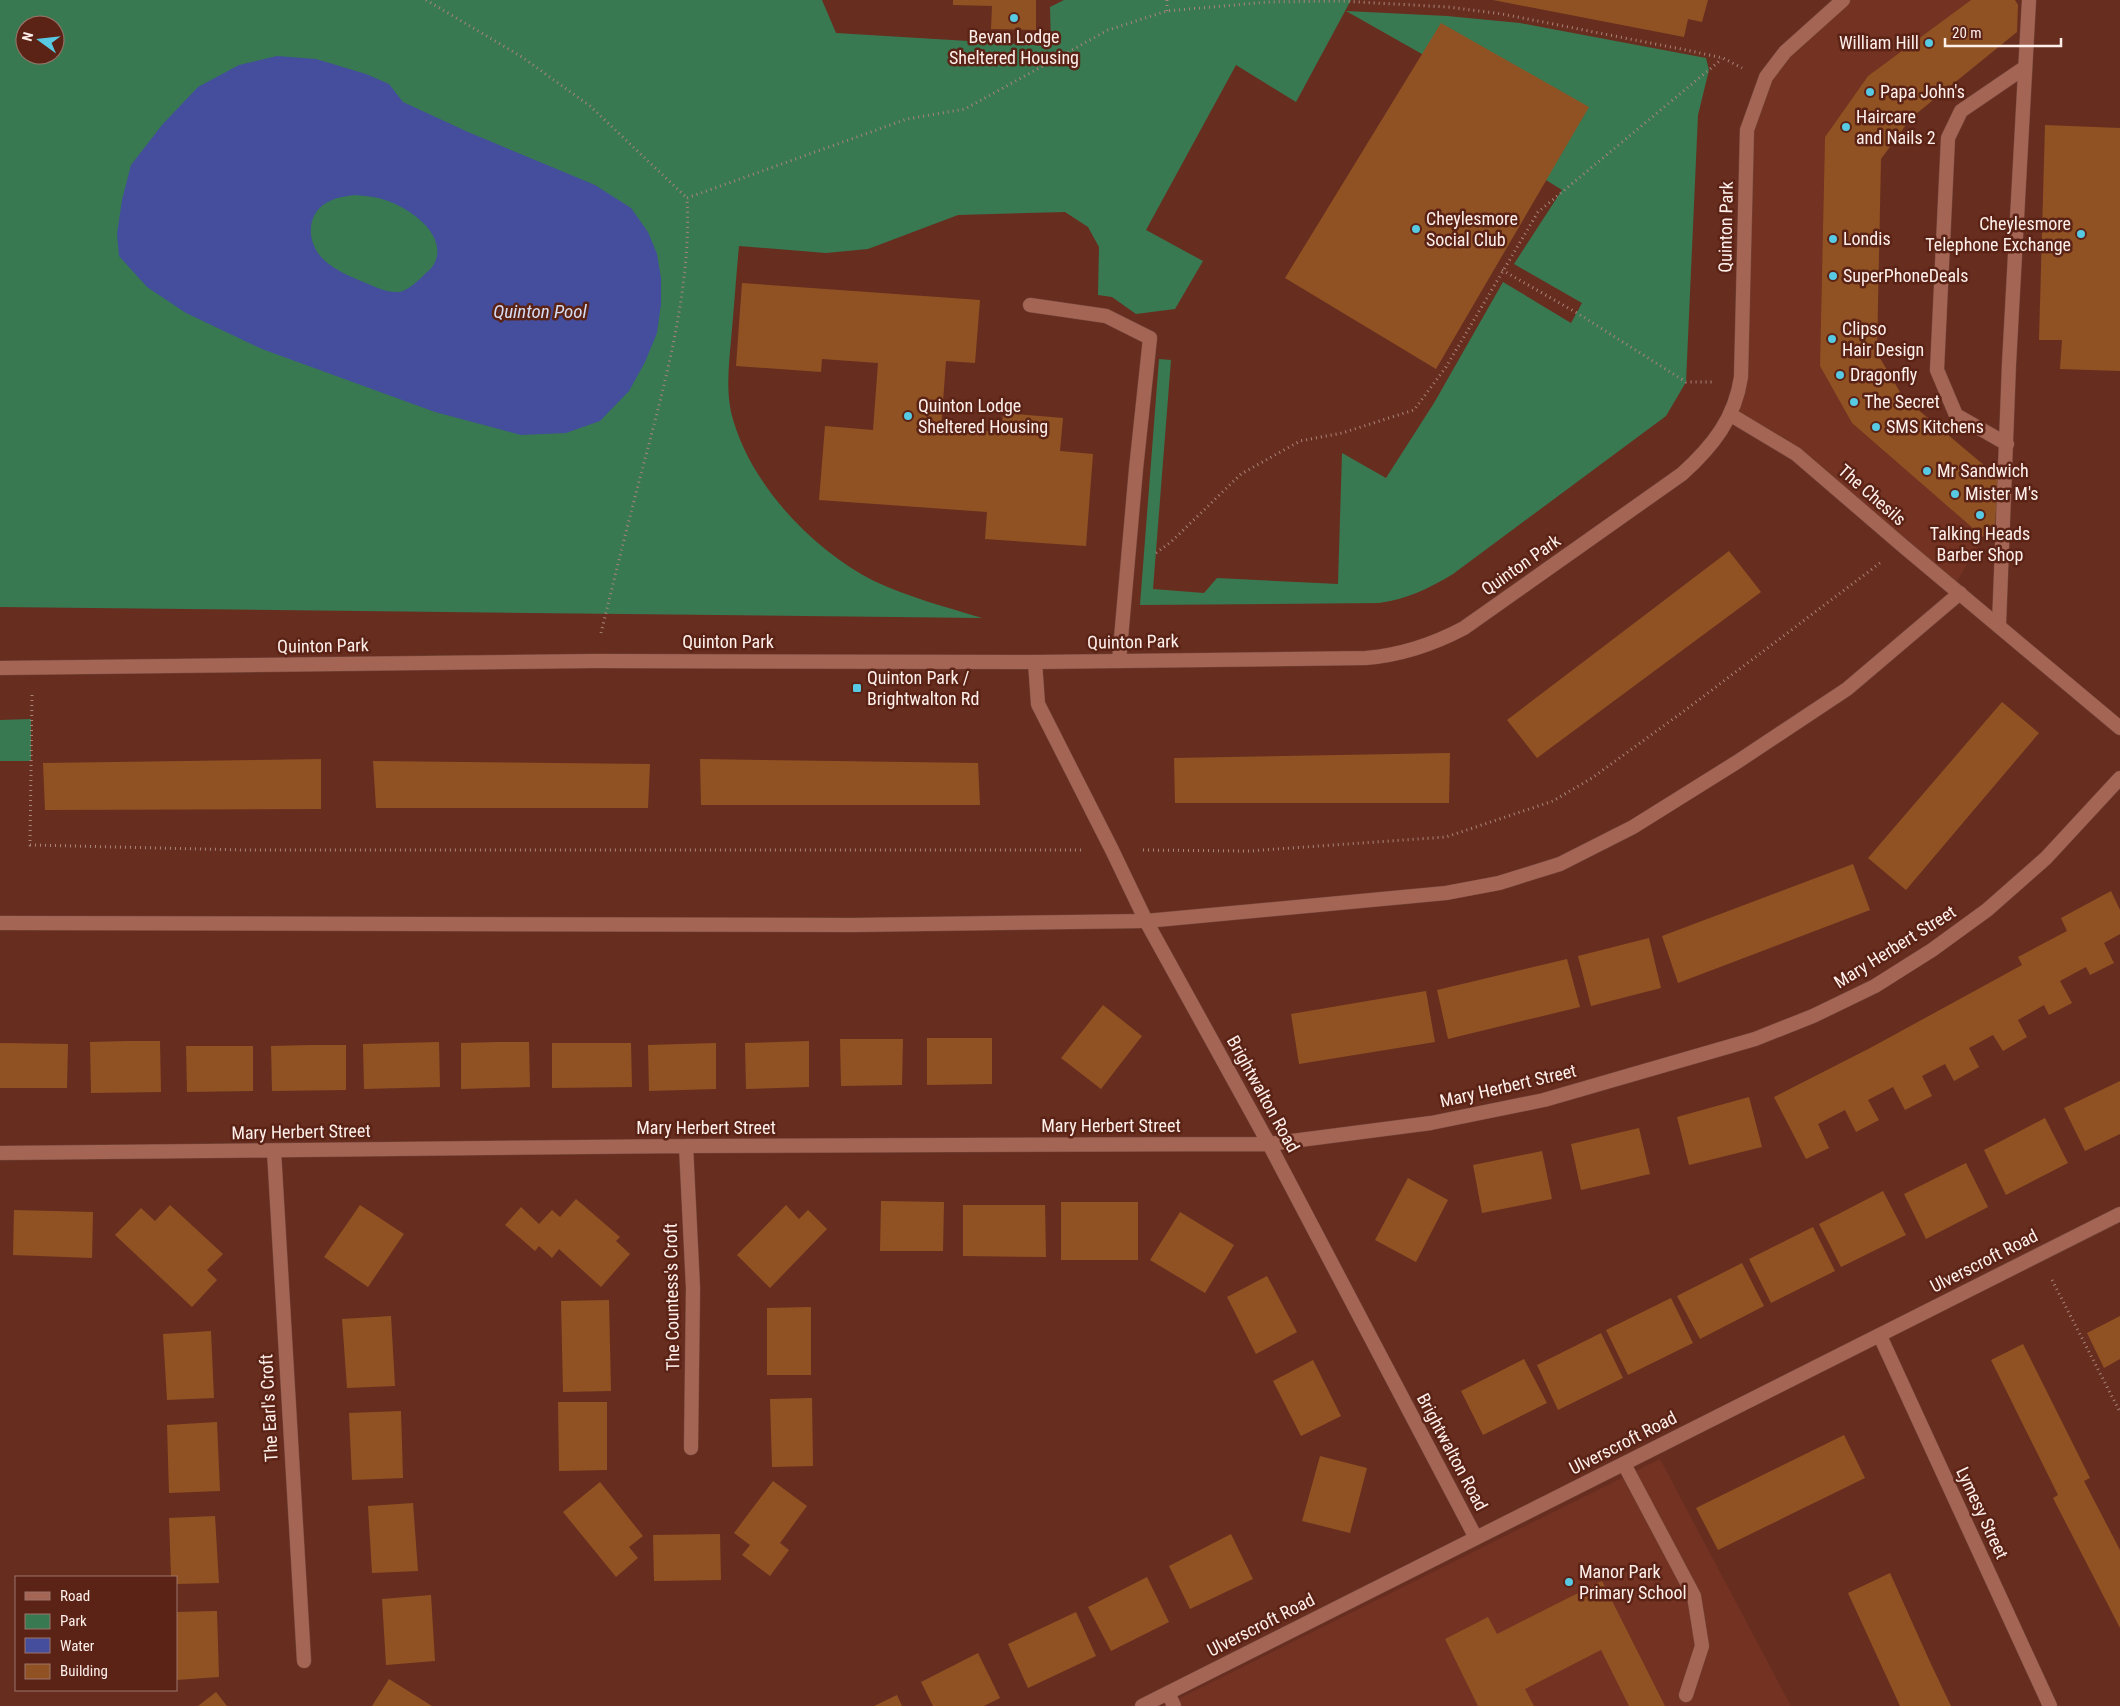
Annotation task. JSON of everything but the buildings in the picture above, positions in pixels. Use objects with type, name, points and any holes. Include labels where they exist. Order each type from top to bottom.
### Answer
[{"type":"street","name":"Quinton Park","points":[[0,668],[594,660],[1035,662],[1366,658],[1393,656],[1438,642],[1464,628],[1682,474],[1715,441],[1731,415],[1740,382],[1743,351],[1747,130],[1766,77],[1785,52],[1843,0]]},
{"type":"street","points":[[1999,625],[2024,68],[2029,0]]},
{"type":"street","points":[[2006,444],[1956,415],[1937,370],[1947,148],[1948,138],[1961,111],[2024,68]]},
{"type":"street","points":[[1030,305],[1106,316],[1150,338],[1119,661]]},
{"type":"street","name":"The Chesils","points":[[1731,415],[1796,454],[2120,728]]},
{"type":"street","points":[[0,923],[853,925],[1146,921],[1446,893],[1499,883],[1560,864],[1633,827],[1737,762],[1847,688],[1960,593]]},
{"type":"street","name":"Brightwalton Road","points":[[1035,662],[1038,704],[1146,921],[1270,1144],[1476,1538]]},
{"type":"street","name":"Mary Herbert Street","points":[[0,1153],[274,1152],[686,1146],[1270,1144],[1431,1123],[1544,1100],[1755,1039],[1813,1016],[1875,986],[1932,950],[1987,910],[2046,858],[2120,778]]},
{"type":"street","name":"The Countess's Croft","points":[[686,1146],[693,1288],[692,1448]]},
{"type":"street","name":"The Earl's Croft","points":[[274,1152],[304,1662]]},
{"type":"street","name":"Ulverscroft Road","points":[[1142,1706],[2120,1214]]},
{"type":"street","name":"Lymesy Street","points":[[1880,1336],[2050,1706]]},
{"type":"street","points":[[1624,1464],[1694,1596],[1702,1646],[1686,1695]]},
{"type":"street","points":[[1168,1693],[1174,1706]]},
{"type":"path","points":[[426,0],[522,57],[590,106],[687,198],[688,224],[680,298],[666,382],[594,660]]},
{"type":"path","points":[[1167,0],[1167,11]]},
{"type":"path","points":[[687,198],[908,119],[965,109],[1108,30],[1167,11],[1268,2],[1340,1],[1448,7],[1502,14],[1723,58],[1753,73],[1766,77]]},
{"type":"path","points":[[1127,572],[1171,542],[1241,474],[1300,441],[1342,433],[1414,410],[1446,368],[1502,270],[1538,212],[1723,58]]},
{"type":"path","points":[[1502,270],[1577,313],[1686,382],[1740,382]]},
{"type":"path","points":[[32,669],[30,845],[243,850],[1249,851],[1446,836],[1553,801],[1592,778],[1903,546]]},
{"type":"path","points":[[2039,1255],[2120,1412]]},
{"type":"shaded area","points":[[1843,0],[1971,0],[1868,76],[1825,137],[1820,366],[1852,423],[1983,537],[1953,588],[1796,454],[1731,415],[1736,400],[1747,130],[1766,77]]},
{"type":"shaded area","name":"Manor Park Primary School","points":[[1660,1459],[1791,1706],[1164,1706]]},
{"type":"green space","points":[[0,0],[822,0],[836,33],[1051,46],[1050,7],[1064,0],[1351,0],[1296,102],[1236,65],[1146,230],[1203,261],[1175,309],[1136,314],[1112,297],[1098,295],[1099,247],[1088,227],[1065,212],[958,215],[868,249],[826,253],[739,246],[729,367],[729,403],[739,438],[767,488],[785,511],[806,532],[827,551],[850,567],[874,581],[900,592],[982,618],[0,607]]},
{"type":"green space","points":[[1346,11],[1447,16],[1520,23],[1706,58],[1709,70],[1698,115],[1686,382],[1666,416],[1453,574],[1417,593],[1379,603],[1140,605],[1159,359],[1171,360],[1153,589],[1204,593],[1217,578],[1338,584],[1342,453],[1386,478],[1434,403],[1503,282],[1571,323],[1582,303],[1514,264],[1562,190],[1546,180],[1422,54]]},
{"type":"green space","points":[[31,719],[31,761],[0,761],[0,720]]},
{"type":"water","name":"Quinton Pool","points":[[277,56],[316,59],[366,74],[389,84],[403,102],[468,132],[595,185],[631,208],[648,232],[657,254],[661,278],[661,304],[657,333],[645,362],[629,391],[600,421],[566,433],[521,435],[435,412],[262,349],[186,313],[147,287],[119,256],[117,234],[122,200],[131,165],[162,125],[198,87],[239,65]],"holes":[[[355,195],[388,201],[407,210],[417,217],[432,234],[436,243],[437,254],[434,264],[419,280],[405,290],[399,292],[386,291],[373,286],[332,267],[317,252],[311,235],[313,218],[317,211],[323,205],[335,199]]]},
{"type":"place","name":"Bevan Lodge Sheltered Housing","points":[[1014,18]]},
{"type":"place","name":"William Hill","points":[[1929,43]]},
{"type":"place","name":"Papa John's","points":[[1870,92]]},
{"type":"place","name":"Haircare and Nails 2","points":[[1846,127]]},
{"type":"place","name":"Cheylesmore Social Club","points":[[1416,229]]},
{"type":"place","name":"Cheylesmore Telephone Exchange","points":[[2081,234]]},
{"type":"place","name":"Londis","points":[[1833,239]]},
{"type":"place","name":"SuperPhoneDeals","points":[[1833,276]]},
{"type":"place","name":"Clipso Hair Design","points":[[1832,339]]},
{"type":"place","name":"Dragonfly","points":[[1840,375]]},
{"type":"place","name":"The Secret","points":[[1854,402]]},
{"type":"place","name":"Quinton Lodge Sheltered Housing","points":[[908,416]]},
{"type":"place","name":"SMS Kitchens","points":[[1876,427]]},
{"type":"place","name":"Mr Sandwich","points":[[1927,471]]},
{"type":"place","name":"Mister M's","points":[[1955,494]]},
{"type":"place","name":"Talking Heads Barber Shop","points":[[1980,515]]},
{"type":"place","name":"Quinton Park / Brightwalton Rd","points":[[857,688]]},
{"type":"place","name":"Manor Park Primary School","points":[[1569,1582]]}]
